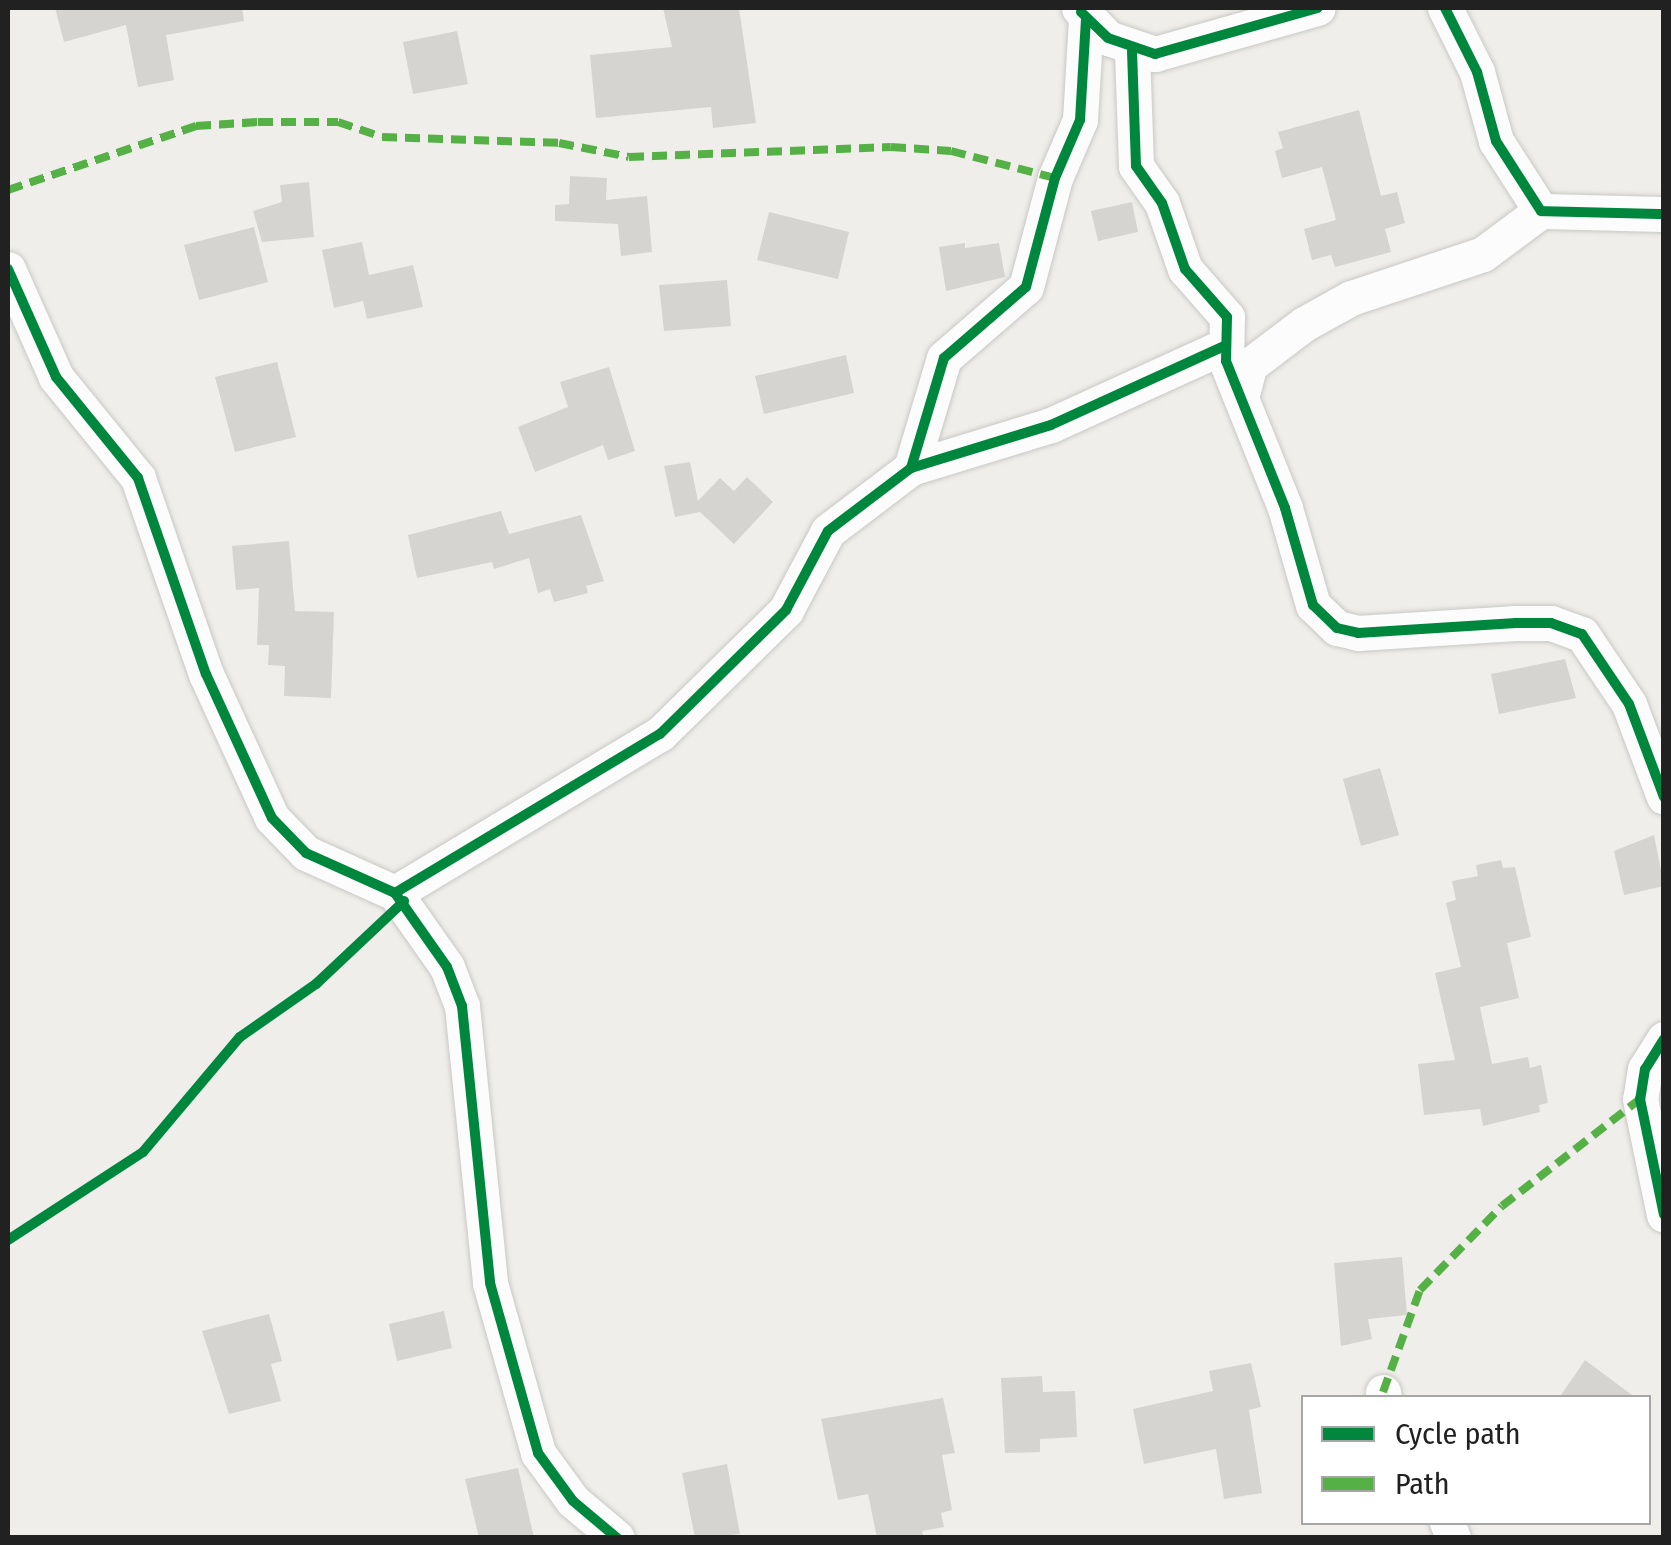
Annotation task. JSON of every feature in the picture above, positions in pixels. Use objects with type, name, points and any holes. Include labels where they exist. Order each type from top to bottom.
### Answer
[{"type":"street","points":[[1081,99],[1132,59],[1318,8]]},
{"type":"street","points":[[1445,8],[1477,72],[1496,141],[1541,211]]},
{"type":"street","points":[[1082,14],[1132,59],[1136,166],[1162,203],[1185,268],[1227,317],[1224,346],[1313,605],[1323,619],[1358,633],[1550,623],[1582,634],[1628,704],[1664,797]]},
{"type":"street","points":[[911,468],[944,358],[1026,287],[1055,178],[1080,120],[1082,14]]},
{"type":"street","points":[[1242,394],[1250,366],[1304,324],[1351,298],[1483,254],[1541,211],[1664,214]]},
{"type":"street","points":[[8,268],[56,377],[138,478],[206,674],[272,818],[306,852],[395,894],[430,934],[462,1006],[490,1283],[538,1454],[573,1501],[618,1538]]},
{"type":"street","points":[[395,894],[660,734],[786,610],[828,531],[911,468],[1051,425],[1224,346]]},
{"type":"street","points":[[1664,1039],[1645,1069],[1640,1099],[1664,1215]]},
{"type":"building","points":[[55,8],[242,8],[244,21],[166,35],[174,80],[138,87],[126,25],[64,42]]},
{"type":"building","points":[[663,8],[739,8],[756,123],[713,128],[711,107],[596,118],[590,55],[672,47]]},
{"type":"building","points":[[457,31],[468,84],[413,94],[403,42]]},
{"type":"building","points":[[1359,110],[1381,196],[1397,192],[1405,223],[1385,229],[1391,252],[1335,267],[1331,255],[1312,260],[1304,229],[1336,220],[1322,167],[1282,178],[1275,151],[1283,148],[1278,132]]},
{"type":"building","points":[[570,176],[607,178],[606,200],[647,196],[652,252],[621,256],[618,224],[555,221],[555,205],[569,204]]},
{"type":"building","points":[[309,182],[314,237],[262,242],[253,211],[282,202],[280,185]]},
{"type":"building","points":[[1132,202],[1138,232],[1098,241],[1091,211]]},
{"type":"building","points":[[769,212],[849,232],[838,279],[757,260]]},
{"type":"building","points":[[254,227],[268,282],[199,300],[184,245]]},
{"type":"building","points":[[362,242],[369,275],[413,265],[423,307],[367,319],[363,301],[334,308],[322,250]]},
{"type":"building","points":[[965,243],[965,248],[999,243],[1005,277],[946,291],[939,247]]},
{"type":"building","points":[[727,280],[731,326],[664,331],[659,285]]},
{"type":"building","points":[[846,355],[854,393],[764,414],[755,376]]},
{"type":"building","points":[[277,362],[296,437],[235,452],[215,377]]},
{"type":"building","points":[[609,367],[635,451],[608,460],[603,445],[535,472],[518,427],[568,407],[560,382]]},
{"type":"building","points":[[690,462],[698,501],[720,478],[734,491],[747,477],[773,502],[734,544],[700,512],[675,517],[664,466]]},
{"type":"building","points":[[501,511],[509,534],[581,515],[604,581],[586,586],[588,593],[554,602],[550,589],[538,593],[529,558],[494,569],[492,562],[417,578],[408,535]]},
{"type":"building","points":[[289,541],[295,611],[334,612],[331,698],[284,696],[285,666],[268,665],[269,645],[257,645],[259,588],[236,590],[232,546]]},
{"type":"building","points":[[1565,659],[1576,698],[1499,714],[1491,674]]},
{"type":"building","points":[[1380,768],[1399,835],[1361,846],[1343,779]]},
{"type":"building","points":[[1654,835],[1664,886],[1624,895],[1614,851]]},
{"type":"building","points":[[1501,860],[1503,868],[1515,867],[1531,937],[1507,943],[1519,998],[1480,1007],[1492,1064],[1528,1057],[1530,1068],[1541,1065],[1548,1103],[1539,1105],[1540,1112],[1483,1126],[1480,1109],[1424,1115],[1418,1064],[1455,1060],[1435,973],[1461,967],[1446,903],[1456,900],[1452,881],[1478,876],[1476,865]]},
{"type":"building","points":[[1402,1257],[1407,1315],[1368,1319],[1372,1339],[1341,1346],[1334,1263]]},
{"type":"building","points":[[444,1311],[452,1348],[397,1361],[389,1324]]},
{"type":"building","points":[[269,1314],[282,1361],[271,1364],[281,1401],[229,1414],[202,1331]]},
{"type":"building","points":[[1585,1360],[1632,1395],[1561,1395]]},
{"type":"building","points":[[1251,1363],[1261,1407],[1249,1410],[1262,1493],[1224,1499],[1216,1449],[1144,1464],[1133,1409],[1213,1391],[1209,1371]]},
{"type":"building","points":[[1042,1376],[1043,1392],[1075,1391],[1077,1437],[1040,1439],[1040,1452],[1005,1453],[1001,1378]]},
{"type":"building","points":[[943,1398],[955,1453],[942,1455],[952,1510],[941,1513],[944,1527],[922,1531],[924,1538],[877,1538],[868,1494],[838,1500],[821,1419]]},
{"type":"building","points":[[727,1464],[740,1534],[695,1538],[682,1473]]},
{"type":"building","points":[[518,1468],[534,1538],[479,1538],[465,1479]]},
{"type":"marked path","points":[[8,190],[196,126],[258,122],[338,122],[382,137],[559,143],[629,157],[891,147],[951,151],[1055,178]]},
{"type":"marked path","points":[[1383,1392],[1420,1290],[1502,1206],[1640,1099]]},
{"type":"cycle path","points":[[1081,12],[1108,38],[1155,54],[1318,8]]},
{"type":"cycle path","points":[[1445,8],[1477,72],[1496,141],[1541,211],[1664,214]]},
{"type":"cycle path","points":[[395,893],[660,734],[786,610],[828,531],[911,468],[944,358],[1026,287],[1055,178],[1080,120],[1086,20]]},
{"type":"cycle path","points":[[1132,51],[1136,166],[1162,203],[1185,269],[1227,317],[1226,361],[1285,508],[1313,605],[1337,628],[1358,633],[1551,623],[1582,634],[1629,704],[1664,797]]},
{"type":"cycle path","points":[[8,269],[56,377],[138,478],[206,674],[272,818],[306,853],[395,893],[447,967],[462,1006],[490,1283],[538,1453],[573,1501],[617,1538]]},
{"type":"cycle path","points":[[911,468],[1051,425],[1224,346]]},
{"type":"cycle path","points":[[8,1240],[143,1152],[240,1037],[316,984],[404,901]]},
{"type":"cycle path","points":[[1664,1039],[1645,1069],[1640,1099],[1664,1215]]}]
